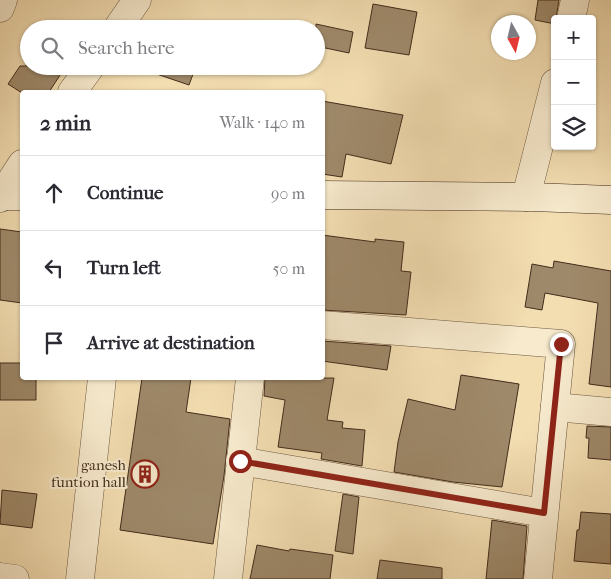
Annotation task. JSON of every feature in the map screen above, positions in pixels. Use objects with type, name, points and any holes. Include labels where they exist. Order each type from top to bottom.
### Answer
[{"type":"street","points":[[0,8],[4,0]]},
{"type":"street","points":[[123,20],[136,0]]},
{"type":"street","points":[[572,15],[575,0]]},
{"type":"street","points":[[73,90],[84,75]]},
{"type":"street","points":[[526,197],[551,98]]},
{"type":"street","points":[[0,197],[20,167]]},
{"type":"street","points":[[325,195],[526,197],[611,200]]},
{"type":"street","points":[[0,197],[20,196]]},
{"type":"street","points":[[325,325],[561,344],[538,579]]},
{"type":"street","points":[[80,579],[102,380]]},
{"type":"street","points":[[228,579],[250,380]]},
{"type":"street","points":[[555,407],[611,412]]},
{"type":"street","points":[[240,461],[544,513]]},
{"type":"street","points":[[0,576],[15,579]]},
{"type":"building","points":[[538,0],[559,0],[556,15],[551,15],[551,23],[536,20]]},
{"type":"building","points":[[373,4],[417,12],[409,55],[365,48]]},
{"type":"building","points":[[325,26],[353,32],[349,53],[325,48]]},
{"type":"building","points":[[20,66],[20,75],[60,75],[50,90],[20,90],[20,92],[8,84]]},
{"type":"building","points":[[160,75],[193,75],[189,85]]},
{"type":"building","points":[[325,102],[403,115],[391,164],[346,154],[342,177],[325,174]]},
{"type":"building","points":[[0,229],[20,232],[20,303],[0,300]]},
{"type":"building","points":[[325,235],[375,242],[375,239],[404,242],[401,271],[411,272],[406,315],[325,310]]},
{"type":"building","points":[[554,261],[611,271],[611,387],[589,384],[598,303],[545,293],[542,310],[525,307],[532,264],[553,268]]},
{"type":"building","points":[[325,341],[391,346],[387,370],[325,361]]},
{"type":"building","points":[[0,363],[20,363],[20,380],[36,380],[36,400],[0,400]]},
{"type":"building","points":[[461,375],[519,384],[502,487],[453,482],[394,472],[398,442],[408,399],[455,410]]},
{"type":"building","points":[[325,378],[334,378],[327,420],[343,422],[342,428],[365,430],[362,466],[321,459],[322,453],[278,447],[285,400],[264,396],[265,380],[325,380]]},
{"type":"building","name":"ganesh funtion hall","points":[[142,380],[191,380],[186,412],[230,419],[224,476],[213,544],[120,530]]},
{"type":"building","points":[[587,426],[611,427],[611,460],[588,458],[589,438],[586,438]]},
{"type":"building","points":[[2,490],[37,494],[32,528],[0,524]]},
{"type":"building","points":[[343,494],[359,497],[353,554],[335,551]]},
{"type":"building","points":[[581,512],[611,514],[611,564],[574,561]]},
{"type":"building","points":[[492,520],[527,526],[523,579],[486,579]]},
{"type":"building","points":[[257,545],[289,551],[290,549],[333,555],[330,579],[250,579]]},
{"type":"building","points":[[380,560],[442,568],[442,579],[377,579]]},
{"type":"place","name":"ganesh funtion hall","points":[[145,474]]},
{"type":"route","points":[[240,461],[544,513],[561,344]]}]
